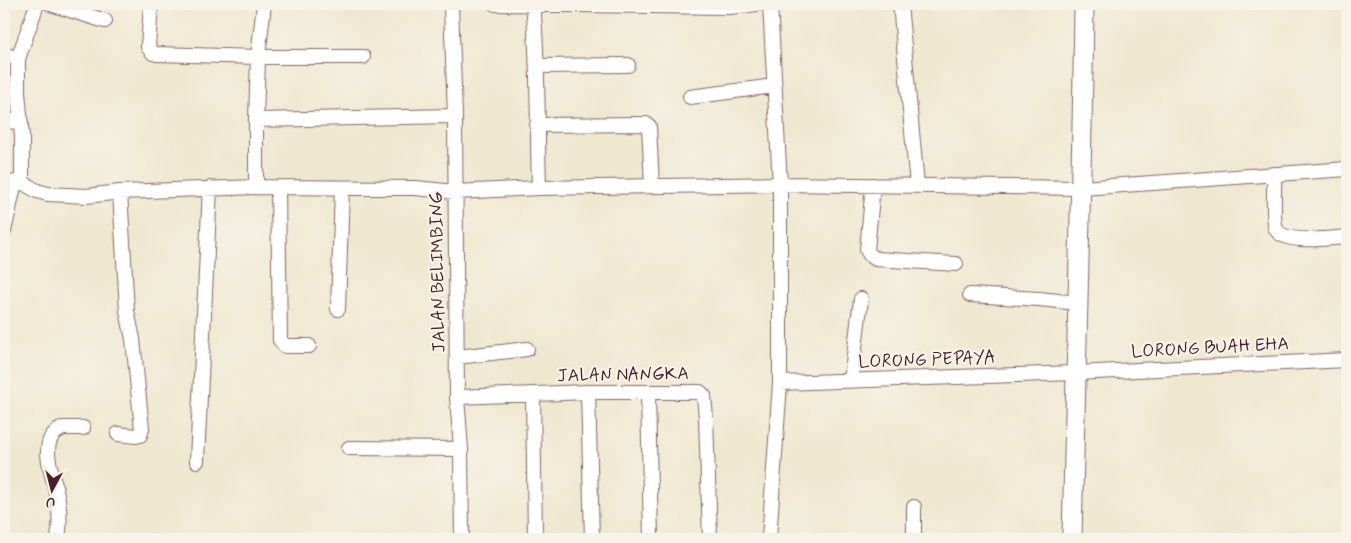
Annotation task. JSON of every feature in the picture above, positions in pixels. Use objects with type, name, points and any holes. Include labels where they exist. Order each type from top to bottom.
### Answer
[{"type":"street","points":[[4,231],[21,123],[18,92],[18,59],[37,4]]},
{"type":"street","points":[[51,4],[105,21]]},
{"type":"street","points":[[151,4],[148,47],[153,53],[258,57],[363,57]]},
{"type":"street","points":[[256,187],[258,57],[264,4]]},
{"type":"street","name":"JALAN BELIMBING","points":[[451,4],[457,397],[461,449],[462,539]]},
{"type":"street","points":[[495,4],[729,7],[757,4]]},
{"type":"street","points":[[532,4],[536,30],[539,188]]},
{"type":"street","points":[[769,539],[780,383],[780,184],[770,4]]},
{"type":"street","points":[[900,4],[917,185]]},
{"type":"street","points":[[1072,539],[1075,373],[1082,188],[1084,4]]},
{"type":"street","points":[[4,54],[18,59]]},
{"type":"street","points":[[537,66],[628,65]]},
{"type":"street","points":[[690,97],[774,86]]},
{"type":"street","points":[[256,120],[454,116]]},
{"type":"street","points":[[4,120],[21,123]]},
{"type":"street","points":[[537,125],[646,124],[649,126],[652,186]]},
{"type":"street","points":[[13,182],[48,194],[87,196],[120,192],[256,187],[415,188],[455,192],[539,188],[780,184],[1082,188],[1347,169]]},
{"type":"street","points":[[1274,174],[1275,226],[1281,234],[1292,238],[1347,237]]},
{"type":"street","points":[[873,186],[867,250],[870,255],[876,259],[956,264]]},
{"type":"street","points":[[196,462],[210,188]]},
{"type":"street","points":[[278,188],[280,340],[285,346],[309,346]]},
{"type":"street","points":[[338,309],[342,188]]},
{"type":"street","points":[[118,434],[136,436],[140,434],[142,429],[133,339],[127,311],[120,192]]},
{"type":"street","points":[[970,295],[1078,303]]},
{"type":"street","points":[[851,380],[861,300]]},
{"type":"street","points":[[457,357],[527,349]]},
{"type":"street","name":"LORONG BUAH EHA","points":[[1075,373],[1347,360]]},
{"type":"street","name":"LORONG PEPAYA","points":[[780,383],[1075,373]]},
{"type":"street","points":[[588,392],[592,539]]},
{"type":"street","name":"JALAN NANGKA","points":[[457,397],[588,392],[701,392],[704,396],[706,418],[710,539]]},
{"type":"street","points":[[648,392],[652,539]]},
{"type":"street","points":[[533,394],[535,539]]},
{"type":"street","points":[[58,539],[60,524],[59,508],[50,463],[49,447],[51,438],[63,428],[83,428]]},
{"type":"street","points":[[349,448],[461,449]]},
{"type":"street","points":[[914,507],[914,539]]}]
